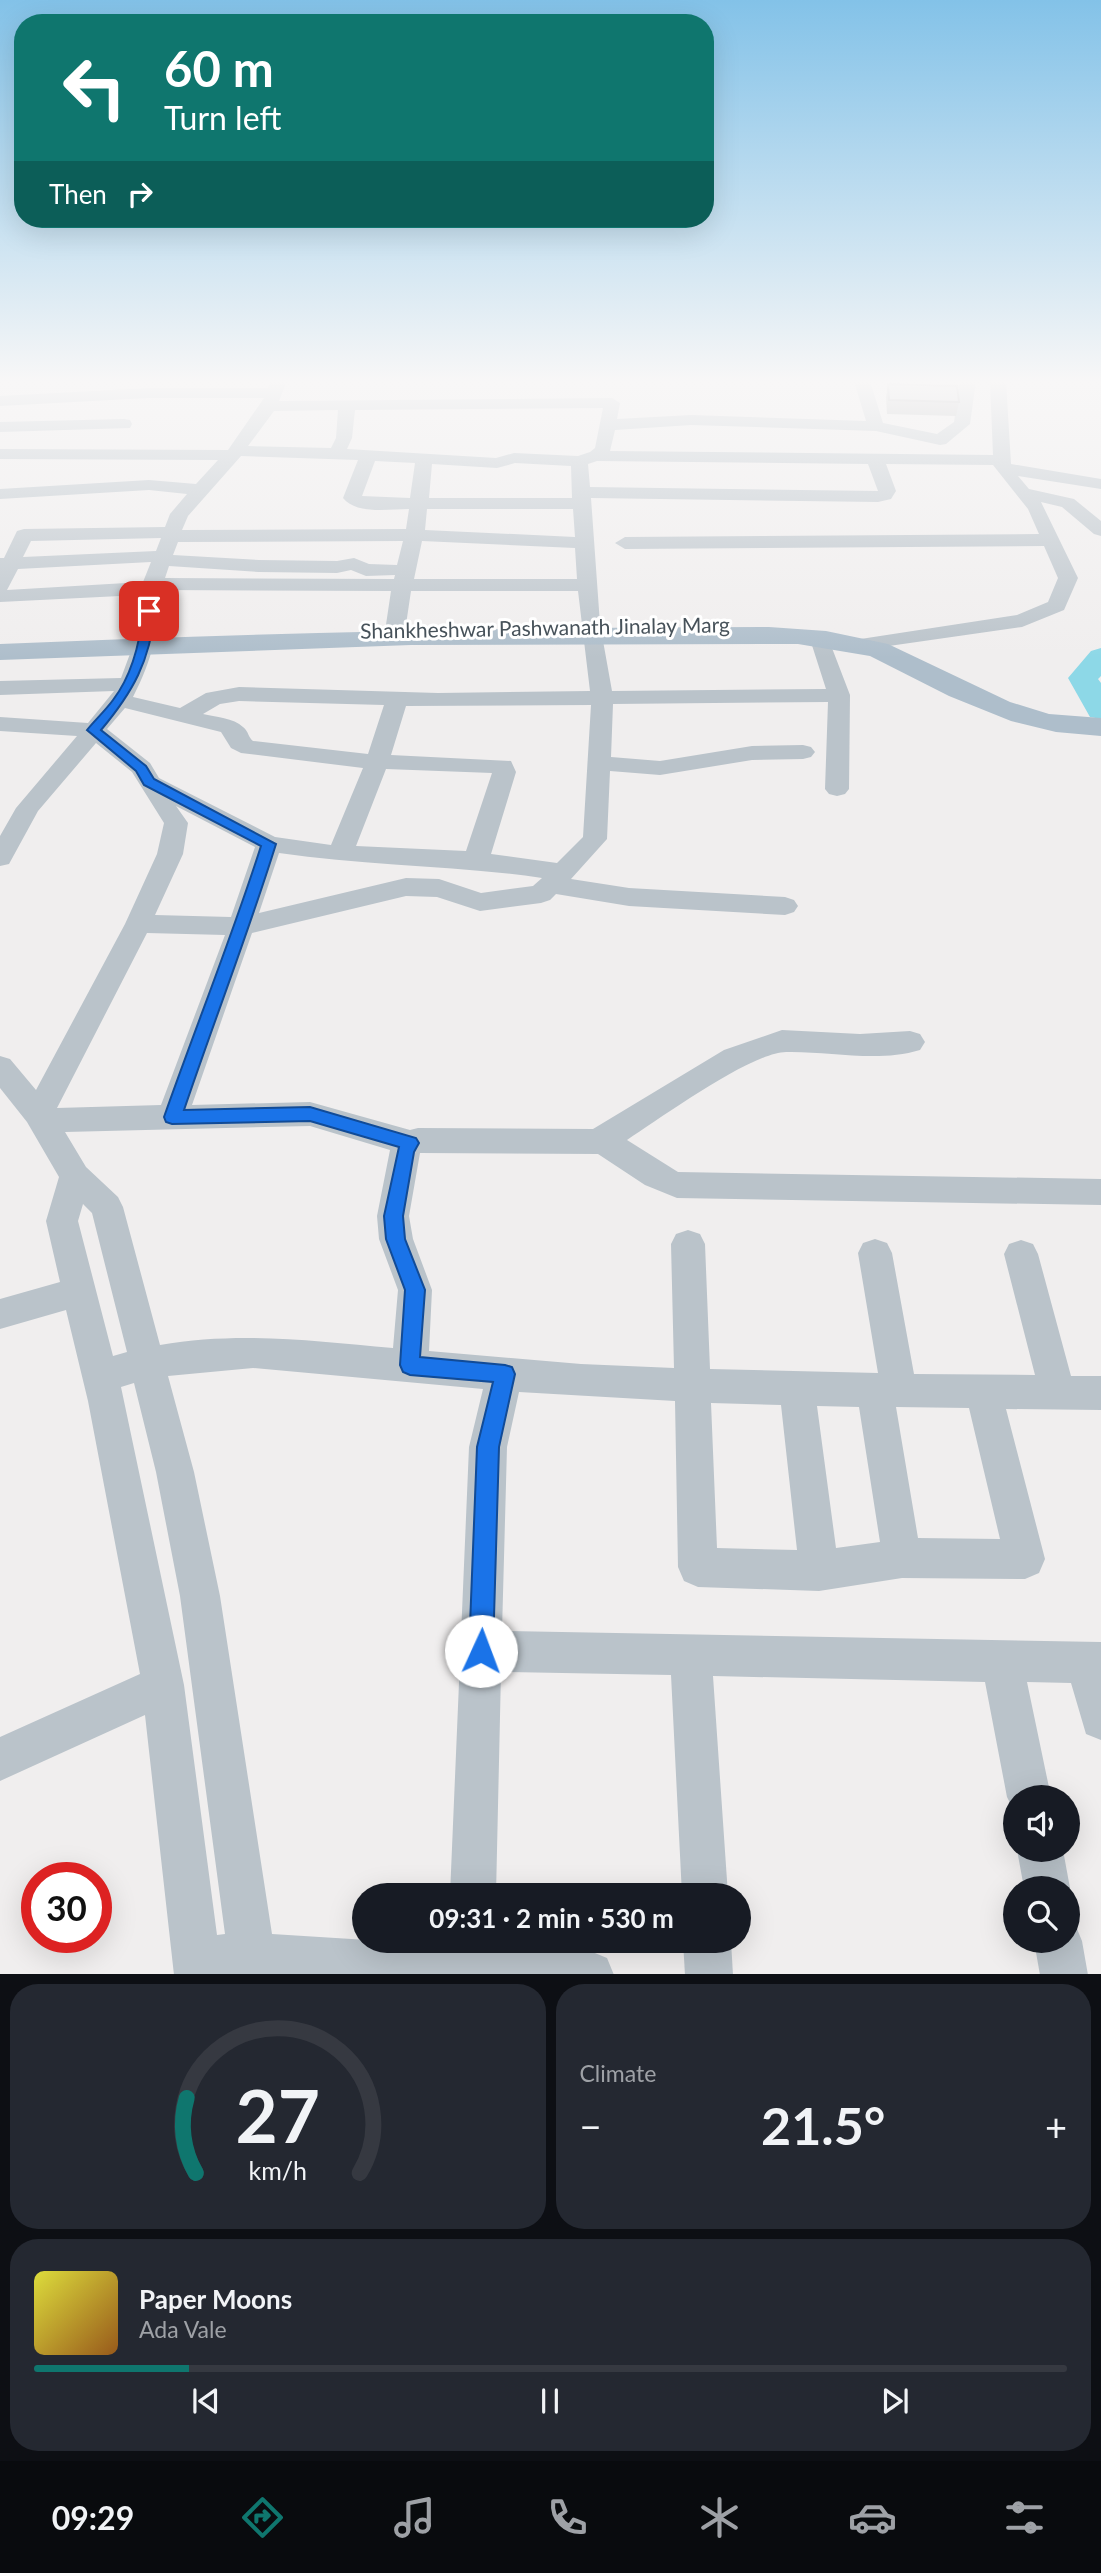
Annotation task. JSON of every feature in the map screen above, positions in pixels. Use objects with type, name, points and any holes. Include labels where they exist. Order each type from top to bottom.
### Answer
[{"type":"main road","name":"Shankheshwar Pashwanath Jinalay Marg","points":[[591,629],[815,626],[850,629],[889,640],[1004,692],[1081,717]]},
{"type":"main road","points":[[0,642],[591,629],[820,639],[860,644],[988,702],[1028,717],[1081,717],[1101,727]]},
{"type":"main road","points":[[0,652],[145,640]]},
{"type":"street","points":[[0,858],[28,808],[124,692],[138,666],[145,640],[152,586],[179,514],[215,473]]},
{"type":"street","points":[[361,473],[352,498],[354,501],[419,503],[582,498],[878,498],[887,491],[880,473]]},
{"type":"street","points":[[394,633],[414,536],[422,473]]},
{"type":"street","points":[[138,924],[243,926],[406,887],[439,888],[480,902],[541,894],[595,839],[602,698],[587,585],[582,498],[586,473]]},
{"type":"street","points":[[860,644],[1022,621],[1057,606],[1068,579],[1036,508],[1009,473]]},
{"type":"street","points":[[1047,473],[1101,484]]},
{"type":"street","points":[[0,494],[149,485],[193,496]]},
{"type":"street","points":[[1023,493],[1071,504],[1101,506]]},
{"type":"street","points":[[31,506],[193,496]]},
{"type":"street","points":[[1071,504],[1101,530]]},
{"type":"street","points":[[0,586],[5,564],[24,535],[414,536],[585,543]]},
{"type":"street","points":[[625,543],[1051,540]]},
{"type":"street","points":[[5,564],[161,558],[259,566],[337,567],[354,564],[366,570],[404,578]]},
{"type":"street","points":[[0,596],[152,586],[404,578],[587,585]]},
{"type":"street","points":[[820,639],[839,695],[837,789]]},
{"type":"street","points":[[0,688],[124,692],[184,715],[229,727],[236,732],[237,741],[242,746],[377,762],[503,766],[504,772],[476,860]]},
{"type":"street","points":[[184,715],[214,698],[227,695],[397,699],[839,695]]},
{"type":"street","points":[[340,854],[377,762],[397,699]]},
{"type":"street","points":[[0,724],[94,730],[142,768],[176,823],[170,854],[138,924],[40,1117]]},
{"type":"street","points":[[599,763],[660,768],[751,753],[803,752]]},
{"type":"street","points":[[149,782],[269,844],[340,854],[476,860],[629,897],[785,906]]},
{"type":"street","points":[[172,1117],[210,1008],[243,926],[269,844]]},
{"type":"street","points":[[598,1142],[734,1058],[757,1048],[782,1041],[860,1045],[910,1042]]},
{"type":"street","points":[[0,1067],[40,1117],[75,1176],[107,1207],[175,1472],[201,1596],[252,1965]]},
{"type":"street","points":[[40,1117],[310,1114],[410,1143],[429,1138],[598,1142],[608,1144],[657,1177],[677,1185],[1101,1192]]},
{"type":"street","points":[[410,1143],[405,1151],[393,1216],[396,1239],[415,1290],[410,1365]]},
{"type":"street","points":[[75,1176],[62,1221],[100,1376],[163,1685],[198,1967],[252,1965],[348,1968],[471,1956],[584,1974]]},
{"type":"street","points":[[688,1244],[698,1567],[819,1571],[902,1558],[1025,1559],[984,1391]]},
{"type":"street","points":[[875,1253],[902,1558]]},
{"type":"street","points":[[1021,1254],[1058,1392]]},
{"type":"street","points":[[0,1314],[80,1292]]},
{"type":"street","points":[[100,1376],[147,1362],[208,1352],[253,1352],[505,1374],[692,1386],[1101,1393]]},
{"type":"street","points":[[473,1883],[488,1447],[505,1374]]},
{"type":"street","points":[[797,1389],[819,1571]]},
{"type":"street","points":[[481,1651],[1094,1663],[1101,1719]]},
{"type":"street","points":[[691,1655],[704,1883]]},
{"type":"street","points":[[1002,1661],[1027,1785]]},
{"type":"street","points":[[0,1759],[163,1685]]},
{"type":"street","points":[[708,1953],[709,1974]]},
{"type":"street","points":[[1060,1953],[1065,1974]]},
{"type":"waterway","points":[[1101,657],[1083,678],[1101,710]]},
{"type":"route","points":[[149,611],[147,635],[138,666],[120,700],[94,730],[142,768],[149,782],[269,844],[243,926],[210,1008],[172,1117],[310,1114],[410,1143],[405,1151],[393,1216],[396,1239],[415,1290],[410,1365],[505,1374],[488,1447],[481,1651]]}]
